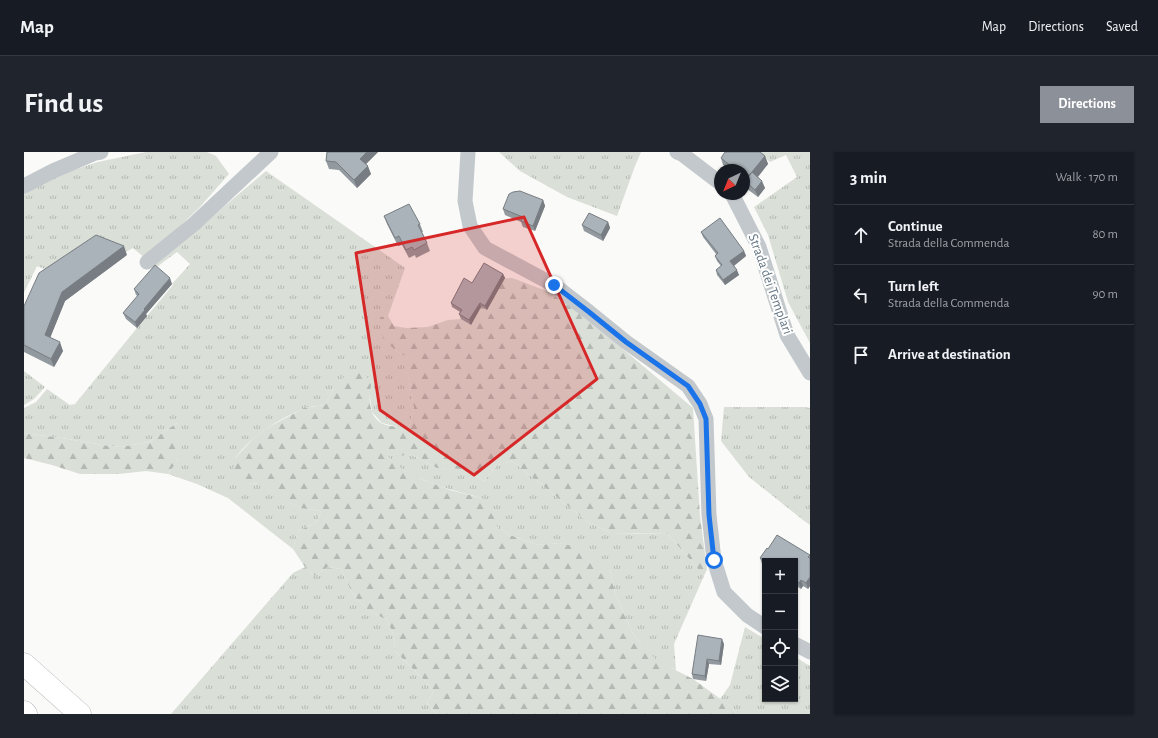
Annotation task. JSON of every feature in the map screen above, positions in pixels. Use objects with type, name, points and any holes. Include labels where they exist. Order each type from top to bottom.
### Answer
[{"type":"highway","points":[[24,664],[80,714]]},
{"type":"street","points":[[24,186],[53,171],[95,153],[101,152]]},
{"type":"street","points":[[147,262],[194,224],[271,152]]},
{"type":"street","points":[[468,152],[465,201],[470,226],[485,248],[554,285],[626,342],[688,386],[700,404],[706,419],[709,515],[714,560],[724,592],[747,616],[762,625]]},
{"type":"street","points":[[677,152],[682,154],[714,178]]},
{"type":"street","name":"Strada dei Templari","points":[[735,200],[759,247],[787,335],[810,373]]},
{"type":"street","points":[[798,646],[810,652]]},
{"type":"highlighted area","points":[[524,217],[597,379],[474,475],[380,410],[356,253]]},
{"type":"green space","points":[[146,152],[207,152],[216,156],[229,174],[199,208],[146,259],[133,248],[124,253],[55,273],[37,266],[24,293],[24,192],[64,173],[98,162]]},
{"type":"green space","points":[[499,152],[641,152],[617,216],[567,197],[520,171]]},
{"type":"green space","points":[[759,152],[810,152],[810,343],[788,302],[768,235],[754,207],[797,177],[786,155],[770,162]]},
{"type":"green space","points":[[266,171],[405,268],[388,316],[381,317],[395,350],[408,358],[408,376],[414,408],[409,427],[398,427],[382,423],[372,412],[369,391],[334,387],[325,405],[306,408],[275,423],[249,442],[235,458],[246,483],[263,484],[280,498],[301,508],[321,511],[317,522],[298,531],[293,549],[228,498],[197,484],[168,474],[178,459],[177,423],[149,442],[121,447],[24,433],[24,408],[36,402],[47,389],[70,405],[75,404],[173,285],[172,284],[190,264],[177,252],[154,269],[150,265],[188,237]]},
{"type":"green space","points":[[505,278],[515,279],[549,292],[579,312],[693,408],[700,516],[707,569],[698,569],[668,534],[611,533],[588,522],[512,461],[497,465],[484,481],[464,469],[437,468],[412,455],[387,456],[402,469],[423,480],[453,491],[482,498],[500,519],[496,526],[510,535],[538,545],[560,543],[586,550],[610,570],[615,593],[633,634],[656,660],[693,679],[733,708],[736,714],[437,714],[427,703],[433,692],[427,683],[395,651],[394,636],[387,620],[369,611],[353,595],[341,569],[328,567],[314,576],[305,567],[293,549],[298,531],[317,522],[321,511],[301,508],[279,498],[263,484],[246,483],[233,470],[235,458],[254,438],[267,428],[304,408],[325,405],[334,387],[350,371],[362,372],[372,382],[370,393],[371,410],[381,423],[409,427],[414,408],[408,376],[408,358],[395,350],[383,338],[380,317],[388,316],[394,326],[406,328],[428,327],[448,320],[461,319],[471,325],[481,307],[487,310]]},
{"type":"green space","points":[[24,371],[45,387],[34,399],[24,405]]},
{"type":"green space","points":[[724,407],[810,408],[810,525],[749,477],[721,441]]},
{"type":"green space","points":[[177,423],[180,450],[176,462],[168,474],[146,471],[119,474],[80,474],[24,458],[24,433],[121,447],[149,442]]},
{"type":"green space","points":[[386,455],[412,455],[437,468],[464,469],[484,481],[497,465],[512,461],[588,522],[611,533],[668,534],[698,569],[707,569],[674,644],[676,670],[656,661],[633,634],[615,593],[610,570],[560,543],[538,545],[510,535],[496,526],[482,498],[451,490],[412,475],[401,469]]},
{"type":"green space","points":[[305,567],[314,576],[328,567],[341,569],[353,595],[369,611],[387,620],[394,636],[395,651],[427,683],[433,692],[427,703],[437,714],[171,714],[293,573]]},
{"type":"green space","points":[[745,627],[762,637],[762,702],[798,702],[798,659],[810,666],[810,714],[736,714],[733,708],[720,699],[730,685]]},
{"type":"building","points":[[327,152],[367,152],[360,159],[368,166],[354,180],[336,162],[326,161]]},
{"type":"building","points":[[725,152],[760,152],[765,156],[750,174],[750,164],[728,164],[721,158]]},
{"type":"building","points":[[752,172],[762,181],[755,190],[750,186],[750,174]]},
{"type":"building","points":[[520,191],[543,200],[533,226],[521,221],[523,217],[503,209],[509,194]]},
{"type":"building","points":[[409,204],[420,224],[418,225],[427,243],[414,250],[412,247],[406,250],[399,236],[395,238],[384,216]]},
{"type":"building","points":[[589,213],[608,222],[601,235],[582,225]]},
{"type":"building","points":[[720,218],[744,251],[730,261],[737,270],[723,280],[716,270],[722,265],[715,256],[718,253],[701,232]]},
{"type":"building","points":[[96,235],[124,246],[62,292],[45,335],[60,342],[51,359],[24,345],[24,306],[39,273]]},
{"type":"building","points":[[484,263],[503,274],[485,306],[480,303],[469,320],[459,314],[462,310],[451,303],[464,278],[472,283]]},
{"type":"building","points":[[155,265],[170,278],[135,322],[123,313],[139,294],[134,289]]},
{"type":"building","points":[[777,535],[810,555],[808,557],[810,558],[810,577],[806,583],[801,580],[798,582],[798,558],[762,559],[760,558],[767,548],[768,549]]},
{"type":"building","points":[[698,635],[722,639],[719,661],[707,659],[705,676],[692,674]]},
{"type":"route","points":[[554,285],[626,342],[688,386],[700,404],[706,419],[709,515],[714,560]]}]
